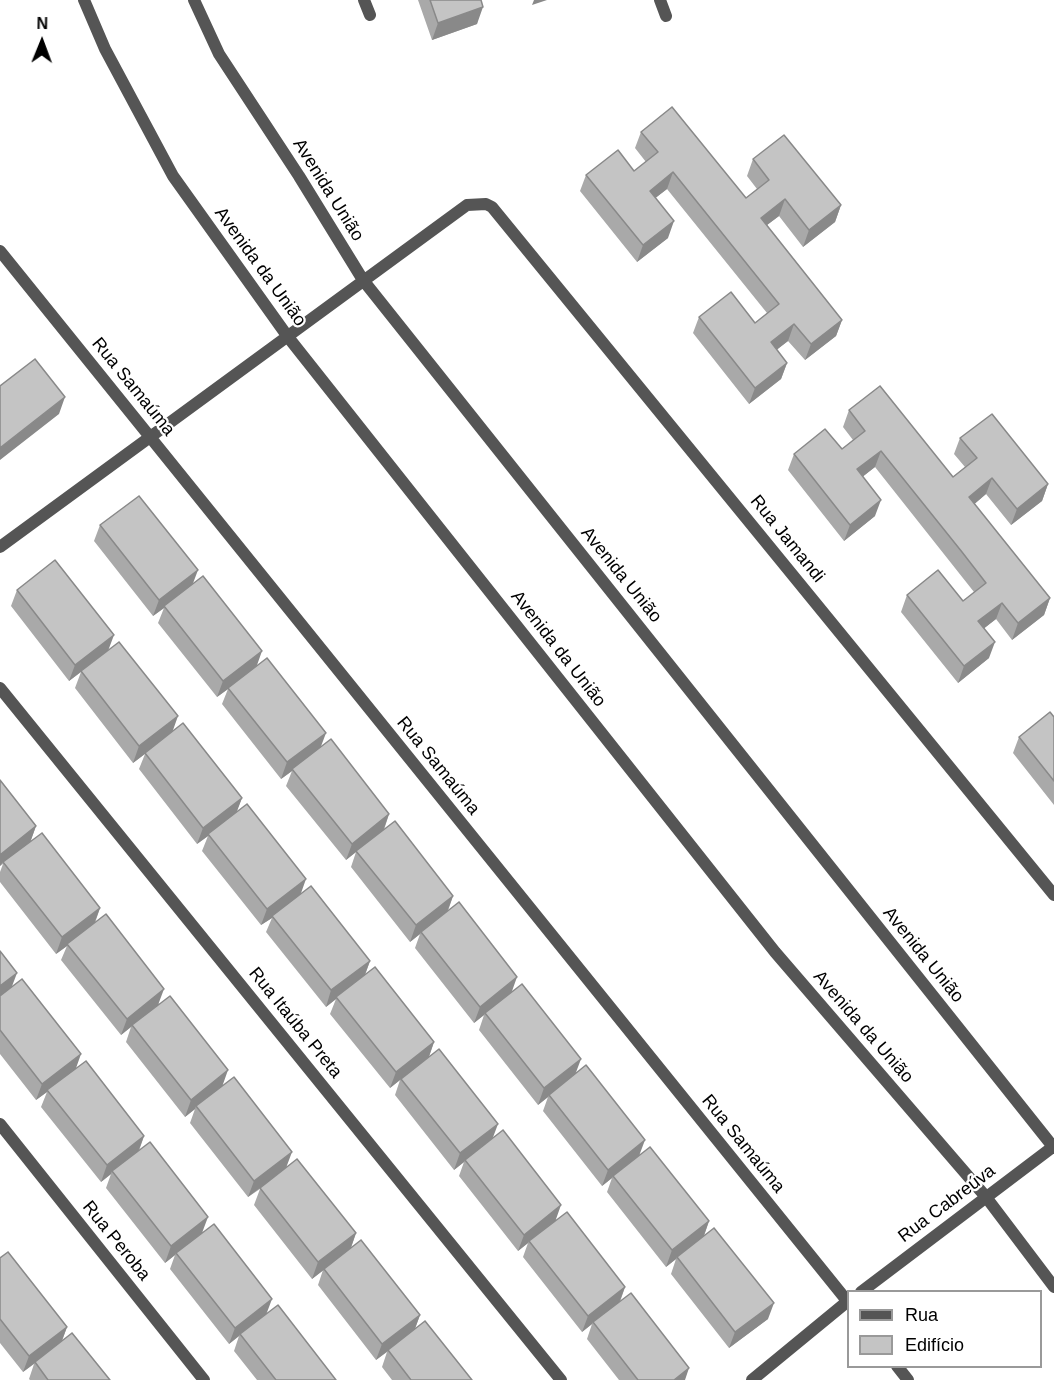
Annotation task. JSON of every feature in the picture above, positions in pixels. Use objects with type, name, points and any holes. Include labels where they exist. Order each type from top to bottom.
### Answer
[{"type":"street","name":"Avenida da União","points":[[84,0],[105,49],[173,176],[288,337],[775,952],[986,1197],[1054,1287]]},
{"type":"street","name":"Avenida União","points":[[194,0],[219,54],[363,280],[1054,1147]]},
{"type":"street","points":[[364,0],[370,15]]},
{"type":"street","points":[[660,0],[666,16]]},
{"type":"street","name":"Rua Jamandi","points":[[363,280],[467,205],[486,204],[492,207],[1054,895]]},
{"type":"street","name":"Rua Samaúma","points":[[0,251],[847,1300]]},
{"type":"street","points":[[0,547],[363,280]]},
{"type":"street","name":"Rua Itaúba Preta","points":[[0,688],[561,1380]]},
{"type":"street","name":"Rua Peroba","points":[[0,1124],[204,1380]]},
{"type":"street","name":"Rua Cabreúva","points":[[864,1290],[1054,1147]]},
{"type":"street","points":[[752,1380],[847,1302]]},
{"type":"street","points":[[899,1368],[908,1380]]},
{"type":"building","points":[[430,0],[481,0],[483,7],[438,23]]},
{"type":"building","points":[[672,107],[746,198],[769,180],[753,159],[784,135],[841,205],[809,230],[785,199],[761,218],[842,320],[811,344],[794,324],[771,342],[787,363],[755,388],[699,317],[731,292],[755,323],[779,304],[673,172],[650,191],[674,221],[643,245],[586,175],[618,150],[634,171],[658,152],[641,132]]},
{"type":"building","points":[[35,359],[65,397],[0,448],[0,386]]},
{"type":"building","points":[[880,386],[953,477],[977,458],[960,438],[992,414],[1048,484],[1017,509],[992,478],[969,497],[1050,598],[1018,623],[1002,603],[978,621],[995,642],[964,666],[907,595],[938,570],[963,601],[986,583],[962,552],[881,451],[857,469],[881,500],[850,525],[794,454],[825,429],[842,449],[865,431],[849,410]]},
{"type":"building","points":[[139,496],[198,570],[159,600],[100,525]]},
{"type":"building","points":[[55,560],[114,635],[75,665],[17,590]]},
{"type":"building","points":[[203,576],[262,651],[223,681],[164,606]]},
{"type":"building","points":[[119,642],[178,716],[139,746],[81,671]]},
{"type":"building","points":[[267,658],[326,733],[287,762],[228,688]]},
{"type":"building","points":[[1050,712],[1054,717],[1054,781],[1019,737]]},
{"type":"building","points":[[183,723],[242,798],[203,828],[145,753]]},
{"type":"building","points":[[331,739],[389,814],[352,844],[292,769]]},
{"type":"building","points":[[0,780],[36,826],[0,855]]},
{"type":"building","points":[[247,804],[306,879],[267,909],[208,834]]},
{"type":"building","points":[[395,821],[453,896],[416,925],[356,851]]},
{"type":"building","points":[[42,833],[100,908],[62,937],[3,862]]},
{"type":"building","points":[[311,886],[370,961],[331,990],[272,916]]},
{"type":"building","points":[[459,902],[517,977],[480,1007],[421,932]]},
{"type":"building","points":[[106,914],[164,989],[127,1019],[67,944]]},
{"type":"building","points":[[0,951],[17,973],[0,986]]},
{"type":"building","points":[[375,967],[434,1042],[396,1072],[336,997]]},
{"type":"building","points":[[22,979],[81,1054],[42,1084],[0,1030],[0,996]]},
{"type":"building","points":[[522,984],[581,1059],[544,1088],[485,1013]]},
{"type":"building","points":[[170,996],[228,1070],[191,1100],[132,1025]]},
{"type":"building","points":[[439,1049],[498,1124],[460,1153],[401,1079]]},
{"type":"building","points":[[86,1061],[144,1136],[107,1165],[47,1090]]},
{"type":"building","points":[[586,1065],[645,1140],[608,1170],[549,1095]]},
{"type":"building","points":[[234,1077],[292,1152],[254,1181],[196,1106]]},
{"type":"building","points":[[503,1130],[561,1205],[524,1235],[465,1160]]},
{"type":"building","points":[[150,1142],[208,1217],[171,1246],[112,1171]]},
{"type":"building","points":[[650,1147],[709,1221],[672,1250],[613,1176]]},
{"type":"building","points":[[297,1159],[356,1233],[318,1262],[260,1188]]},
{"type":"building","points":[[567,1212],[625,1287],[588,1316],[529,1241]]},
{"type":"building","points":[[214,1224],[272,1299],[235,1328],[176,1253]]},
{"type":"building","points":[[714,1228],[774,1303],[735,1332],[677,1257]]},
{"type":"building","points":[[361,1240],[420,1315],[382,1344],[324,1269]]},
{"type":"building","points":[[8,1252],[67,1327],[29,1356],[0,1319],[0,1258]]},
{"type":"building","points":[[631,1293],[689,1368],[674,1380],[638,1380],[593,1322]]},
{"type":"building","points":[[278,1305],[336,1380],[276,1380],[240,1334]]},
{"type":"building","points":[[425,1321],[472,1380],[411,1380],[388,1350]]},
{"type":"building","points":[[72,1333],[110,1380],[48,1380],[35,1362]]}]
